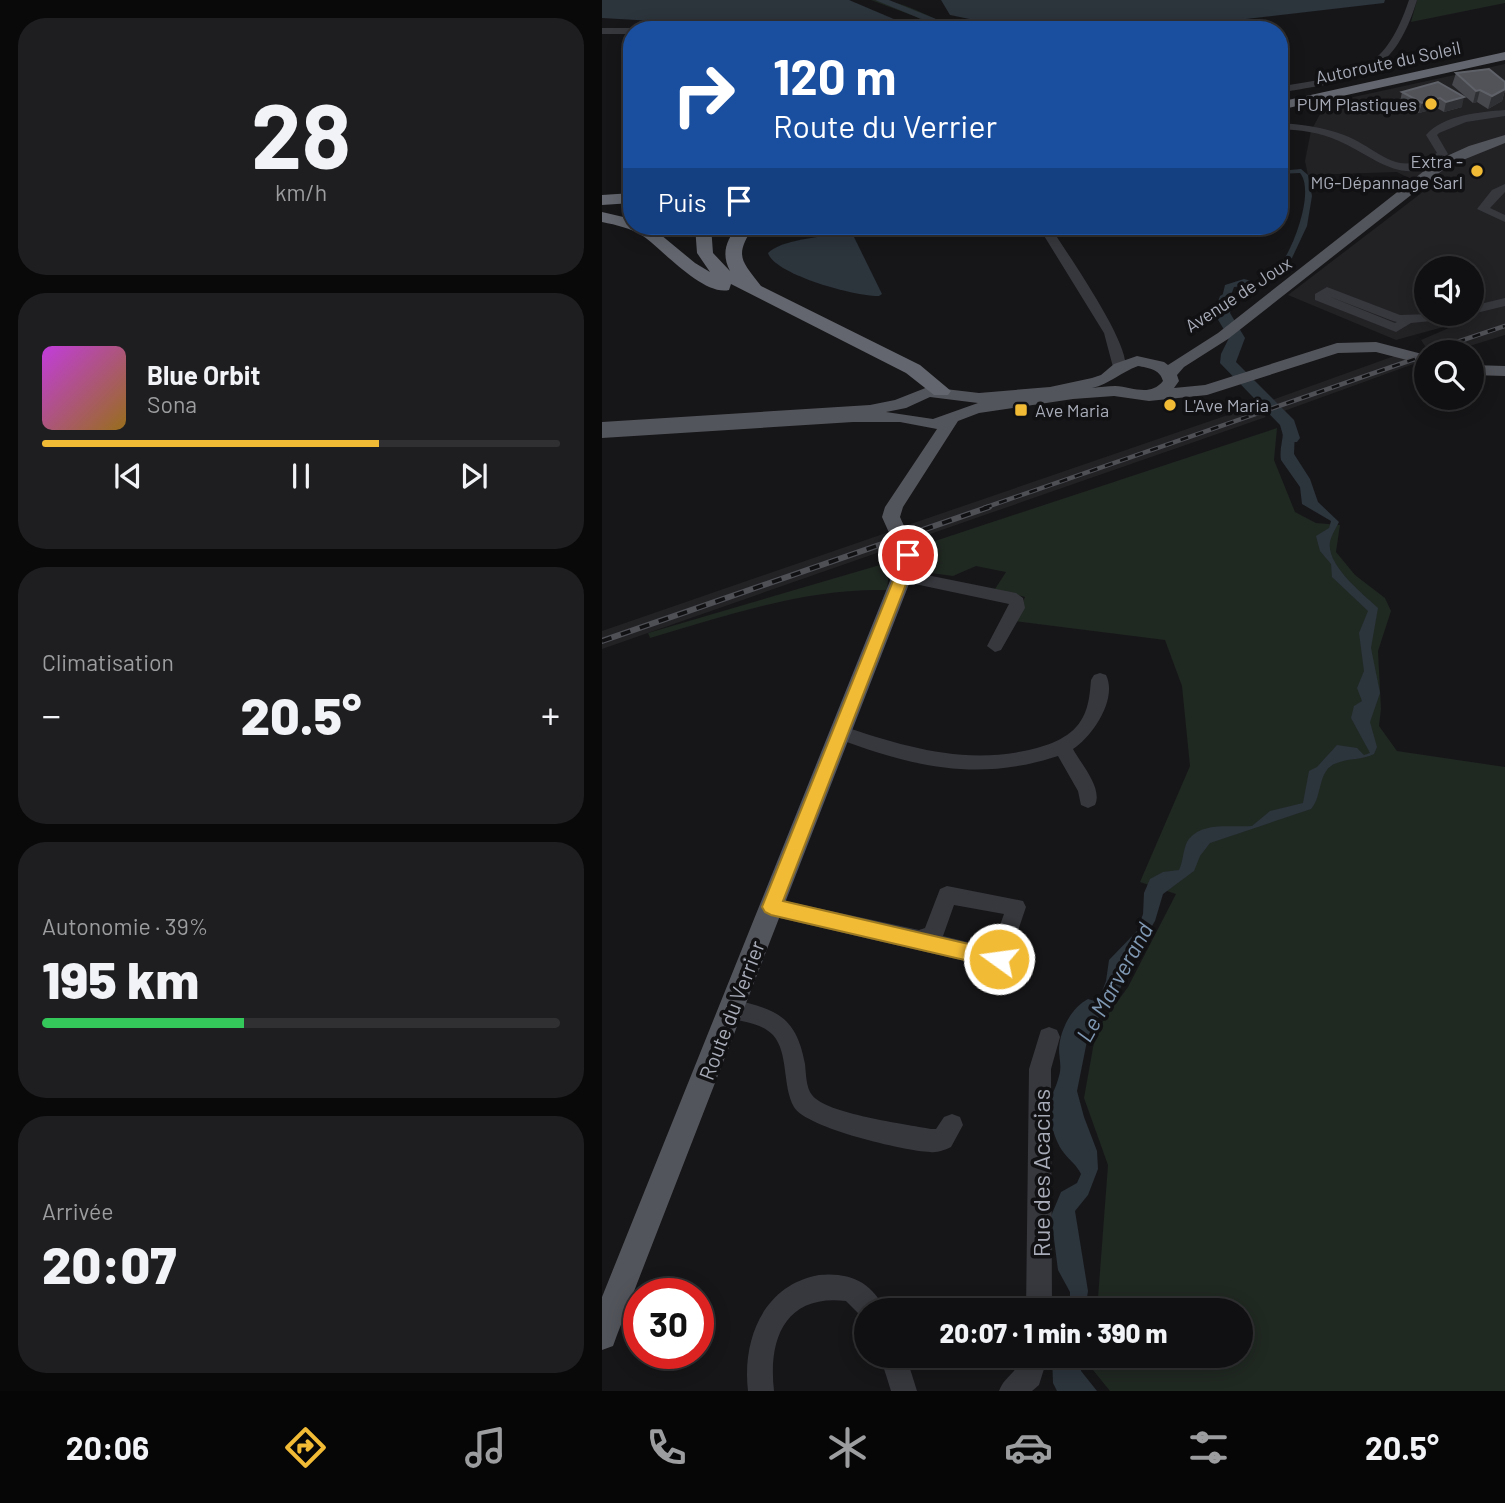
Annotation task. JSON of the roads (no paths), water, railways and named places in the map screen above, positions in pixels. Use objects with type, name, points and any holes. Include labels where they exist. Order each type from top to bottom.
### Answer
[{"type":"highway","name":"Autoroute du Soleil","points":[[1288,97],[1505,50]]},
{"type":"highway","name":"Autoroute du Soleil","points":[[1288,104],[1505,56]]},
{"type":"highway","points":[[602,200],[623,199]]},
{"type":"highway","points":[[602,208],[623,207]]},
{"type":"highway","points":[[602,217],[623,222]]},
{"type":"highway","points":[[650,235],[689,267],[811,332],[902,372],[915,383],[912,409]]},
{"type":"highway","points":[[700,235],[699,250],[703,261],[714,274],[743,294]]},
{"type":"highway","points":[[702,235],[705,253],[714,268],[742,286],[913,369],[952,405]]},
{"type":"highway","points":[[740,235],[733,245],[735,267],[744,279],[771,298]]},
{"type":"main road","name":"Avenue de Joux","points":[[1157,394],[1170,385],[1170,375],[1178,364],[1307,271],[1412,189],[1420,187],[1462,158],[1505,141]]},
{"type":"main road","name":"Avenue de Joux","points":[[952,405],[1096,383],[1117,370],[1189,349],[1223,333]]},
{"type":"main road","points":[[912,409],[922,393],[952,405],[1073,394],[1124,392],[1140,396],[1199,392],[1337,348],[1376,347],[1414,357]]},
{"type":"main road","points":[[1147,362],[1198,386],[1228,384]]},
{"type":"main road","points":[[1117,370],[1114,383],[1124,392]]},
{"type":"main road","points":[[1484,370],[1505,371]]},
{"type":"main road","points":[[602,427],[912,409],[933,424],[952,405]]},
{"type":"main road","name":"Route du Verrier","points":[[602,1335],[902,576],[908,555],[891,517],[894,507],[930,456],[952,405]]},
{"type":"main road","points":[[602,433],[853,417],[912,409]]},
{"type":"main road","points":[[912,409],[929,435],[930,456]]},
{"type":"street","points":[[1288,88],[1350,76],[1376,66],[1406,29],[1413,0]]},
{"type":"street","points":[[602,31],[623,31]]},
{"type":"street","points":[[1288,127],[1310,129],[1335,136],[1395,167],[1412,169],[1443,154],[1443,149],[1431,135],[1436,129],[1481,116],[1505,113]]},
{"type":"street","points":[[1505,187],[1496,192],[1483,209],[1505,219]]},
{"type":"street","points":[[1050,235],[1110,333],[1118,353],[1117,370]]},
{"type":"street","points":[[1408,320],[1396,328],[1319,298],[1327,291],[1414,321]]},
{"type":"street","points":[[1484,307],[1505,302]]},
{"type":"street","points":[[1110,333],[1132,355],[1147,362]]},
{"type":"street","points":[[902,576],[1010,597],[1017,602],[1017,608],[995,646]]},
{"type":"street","points":[[839,732],[886,750],[971,766],[1007,762],[1063,749],[1079,736],[1093,719],[1099,703],[1100,680]]},
{"type":"street","points":[[1063,749],[1087,789],[1088,800]]},
{"type":"street","points":[[771,907],[999,959],[1016,907],[947,895],[933,934],[919,939]]},
{"type":"street","points":[[731,1009],[766,1017],[782,1027],[791,1041],[798,1088],[804,1104],[820,1116],[931,1140],[943,1139],[952,1125]]},
{"type":"street","name":"Rue des Acacias","points":[[1039,1298],[1040,1069],[1049,1037]]},
{"type":"street","points":[[761,1391],[759,1352],[769,1325],[784,1305],[806,1290],[828,1286],[852,1289],[860,1298]]},
{"type":"street","points":[[897,1368],[904,1391]]},
{"type":"street","points":[[1012,1391],[1030,1376],[1032,1368]]},
{"type":"water","points":[[602,0],[849,0],[898,21],[653,21],[602,18]]},
{"type":"water","points":[[941,0],[1385,0],[1384,3],[1229,21],[979,21],[950,15]]},
{"type":"water","points":[[1301,169],[1308,175],[1312,196],[1307,226],[1292,258],[1275,272],[1268,284],[1234,287],[1225,312],[1232,318],[1221,323],[1220,306],[1225,285],[1244,279],[1259,283],[1271,268],[1284,258],[1290,248],[1299,227],[1305,191],[1300,173],[1288,174],[1288,170]]},
{"type":"water","points":[[853,235],[882,294],[879,296],[836,289],[800,277],[774,261],[768,253],[774,248],[795,241]]},
{"type":"water","points":[[1284,414],[1295,429],[1294,454],[1310,479],[1318,502],[1339,522],[1330,542],[1334,560],[1355,587],[1378,608],[1371,648],[1380,693],[1370,722],[1377,747],[1374,754],[1331,766],[1323,777],[1311,809],[1210,843],[1200,856],[1194,871],[1163,894],[1155,921],[1135,954],[1120,989],[1088,1036],[1077,1091],[1097,1151],[1098,1169],[1088,1195],[1075,1211],[1087,1298],[1070,1298],[1070,1292],[1058,1270],[1051,1216],[1061,1192],[1077,1183],[1081,1174],[1058,1143],[1049,1115],[1051,1098],[1060,1073],[1059,1049],[1064,1027],[1082,1003],[1088,999],[1098,1002],[1106,981],[1109,960],[1137,931],[1143,914],[1144,893],[1150,879],[1163,872],[1179,870],[1187,842],[1193,835],[1208,828],[1252,826],[1270,811],[1303,803],[1309,771],[1317,767],[1337,745],[1357,748],[1364,755],[1370,753],[1351,718],[1354,706],[1362,701],[1357,688],[1364,671],[1359,633],[1368,611],[1332,577],[1331,564],[1320,551],[1316,536],[1329,528],[1331,521],[1302,504],[1300,487],[1281,460],[1283,432],[1276,417]]},
{"type":"water","points":[[1052,1368],[1081,1368],[1097,1391],[1057,1391],[1053,1383]]},
{"type":"waterway","name":"Le Marverand","points":[[880,0],[935,21]]},
{"type":"waterway","name":"Le Marverand","points":[[1227,296],[1222,313],[1237,338],[1229,354],[1228,363],[1288,424],[1291,438]]},
{"type":"railway","points":[[1463,340],[1505,326]]},
{"type":"railway","points":[[984,508],[1414,359]]},
{"type":"railway","points":[[602,641],[989,507]]},
{"type":"place","name":"PUM Plastiques","points":[[1431,104]]},
{"type":"place","name":"Extra - MG-Dépannage Sarl","points":[[1477,171]]},
{"type":"place","name":"L'Ave Maria","points":[[1170,405]]},
{"type":"place","name":"Ave Maria","points":[[1021,410]]}]
